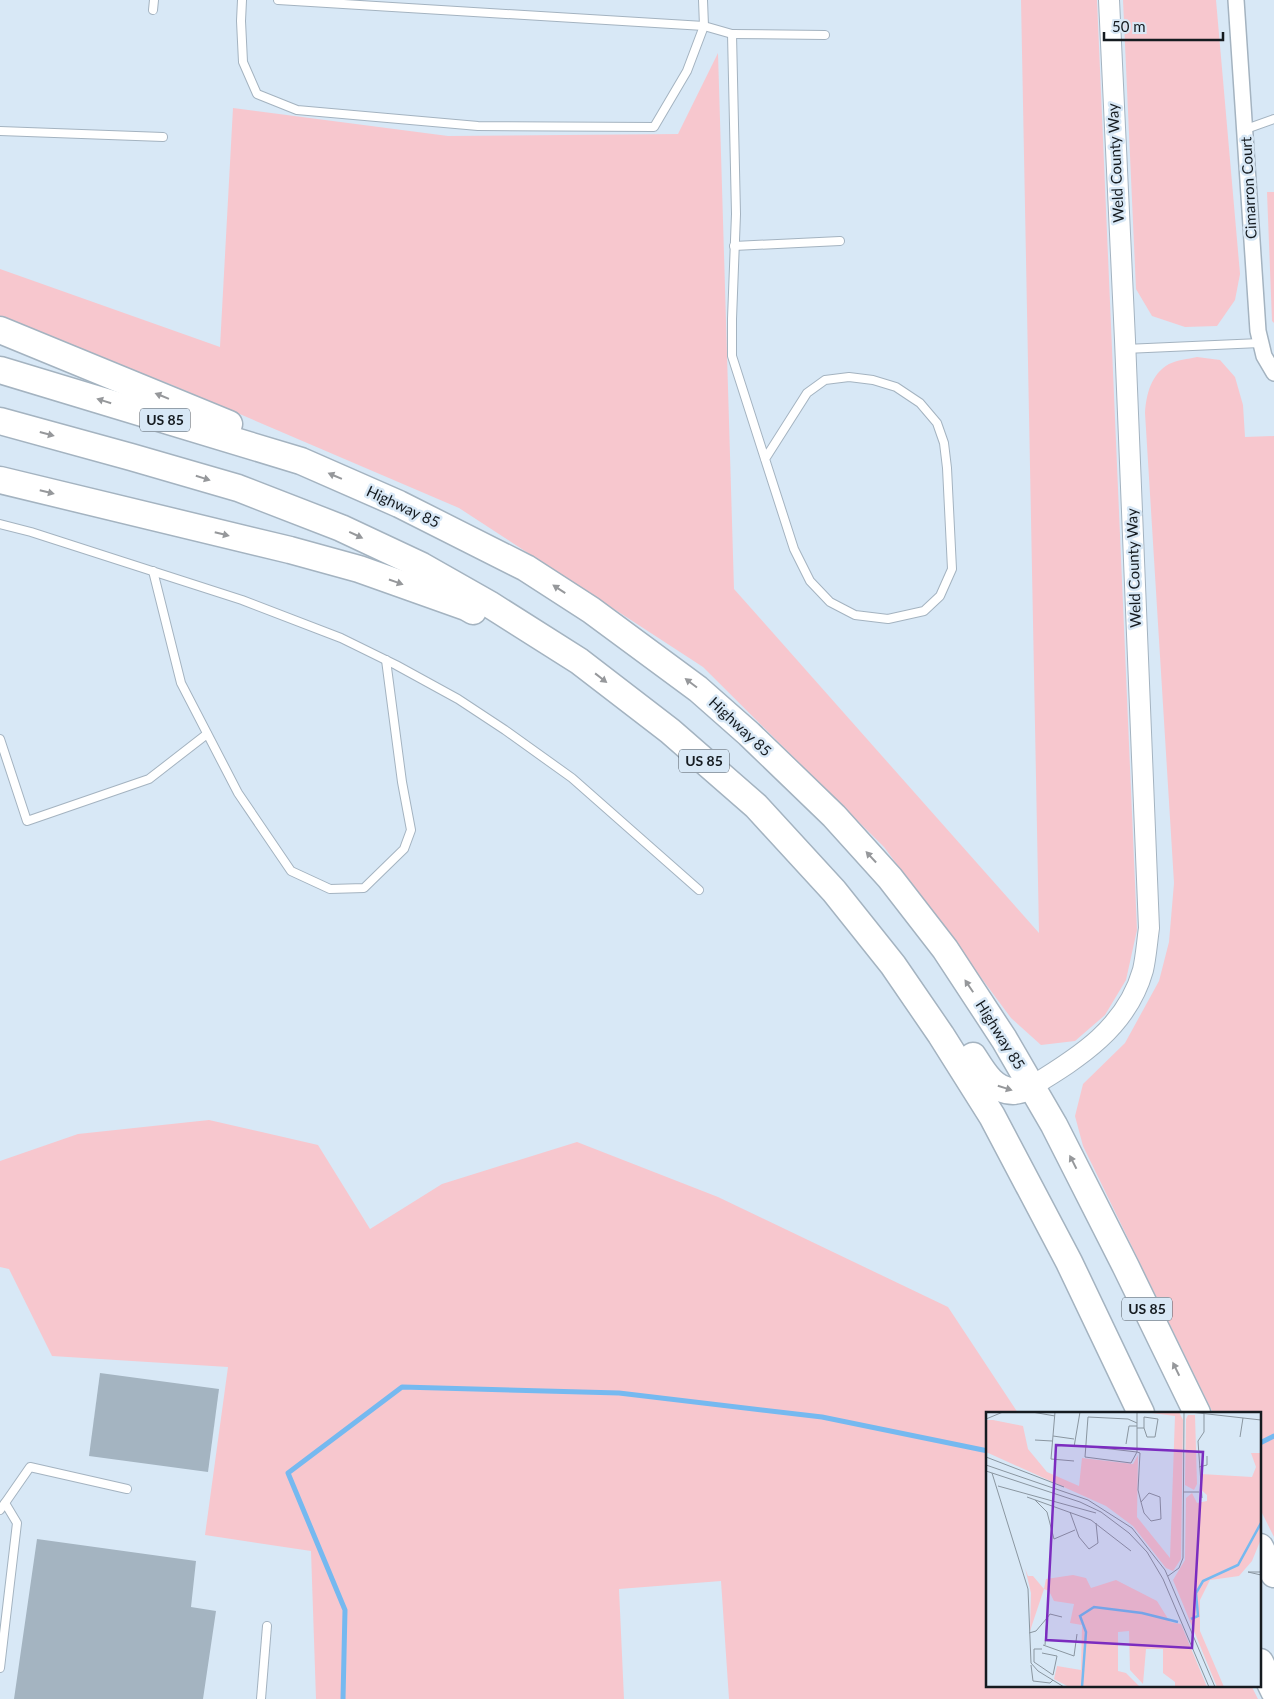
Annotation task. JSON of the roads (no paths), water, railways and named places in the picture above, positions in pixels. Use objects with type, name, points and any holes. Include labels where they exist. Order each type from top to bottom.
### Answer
[{"type":"highway","points":[[0,330],[219,419],[301,461]]},
{"type":"highway","name":"Highway 85","points":[[0,370],[301,461],[408,508],[526,568],[592,610],[698,689],[749,734],[834,816],[890,878],[945,950],[1004,1039],[1054,1125],[1126,1266],[1197,1412]]},
{"type":"highway","name":"US 85","points":[[0,421],[238,488],[341,528],[422,566],[489,604],[579,661],[670,731],[756,806],[834,891],[893,965],[941,1035],[992,1116],[1069,1262],[1141,1412]]},
{"type":"highway","points":[[0,480],[359,569],[466,607],[534,645],[579,661]]},
{"type":"highway","points":[[816,871],[854,895],[899,947],[992,1083],[1013,1091],[1032,1086]]},
{"type":"highway","points":[[1262,1552],[1274,1574]]},
{"type":"highway","points":[[1262,1666],[1274,1691]]},
{"type":"street","name":"Weld County Way","points":[[1032,1086],[1073,1062],[1121,1016],[1135,993],[1143,968],[1149,928],[1109,0]]},
{"type":"street","name":"Cimarron Court","points":[[1236,0],[1258,331],[1264,356],[1274,374]]},
{"type":"lane","points":[[153,10],[154,0]]},
{"type":"lane","points":[[242,0],[243,62],[257,94],[297,110],[478,126],[654,127],[687,71],[704,26],[702,0]]},
{"type":"lane","points":[[278,0],[704,26],[732,34],[825,35]]},
{"type":"lane","points":[[732,34],[736,214],[732,356],[765,459],[794,549],[810,581],[830,602],[855,615],[888,619],[924,611],[940,596],[952,570],[944,444],[937,423],[920,402],[896,387],[874,380],[849,377],[825,380],[807,393],[765,459]]},
{"type":"lane","points":[[1246,129],[1274,119]]},
{"type":"lane","points":[[0,131],[163,137]]},
{"type":"lane","points":[[734,246],[840,240]]},
{"type":"lane","points":[[1125,349],[1260,343]]},
{"type":"lane","points":[[0,524],[31,532],[242,600],[341,638],[386,660],[458,699],[572,778],[699,890]]},
{"type":"lane","points":[[153,571],[181,682],[238,793],[291,871],[330,889],[364,888],[404,849],[411,830],[402,782],[386,660]]},
{"type":"lane","points":[[0,739],[27,821],[149,779],[207,734]]},
{"type":"lane","points":[[0,1510],[30,1467],[127,1489]]},
{"type":"lane","points":[[0,1668],[17,1523],[5,1503]]},
{"type":"lane","points":[[261,1699],[267,1626]]},
{"type":"waterway","points":[[343,1699],[345,1610],[288,1473],[402,1387],[619,1393],[822,1417],[986,1451]]},
{"type":"waterway","points":[[1262,1442],[1274,1436]]}]
